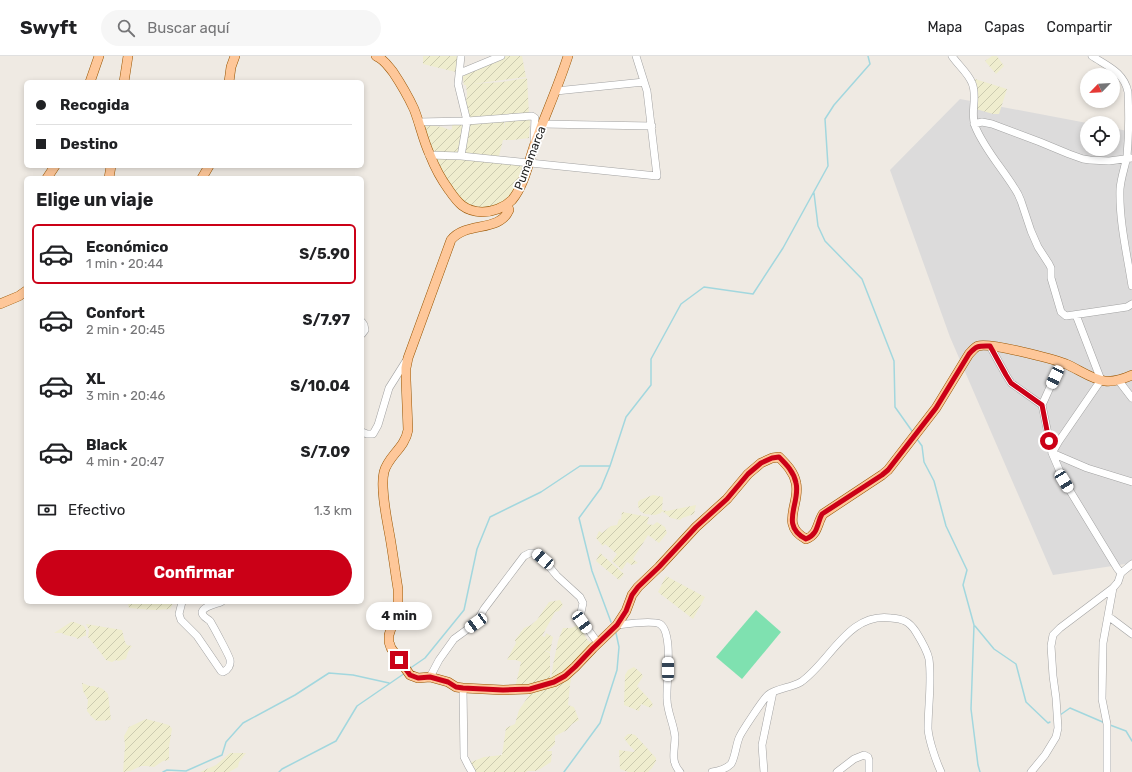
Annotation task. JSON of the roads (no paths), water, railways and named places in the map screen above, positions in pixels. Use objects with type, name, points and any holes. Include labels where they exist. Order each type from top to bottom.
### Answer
[{"type":"main road","points":[[91,80],[99,56]]},
{"type":"main road","points":[[124,80],[128,56]]},
{"type":"main road","points":[[230,80],[231,67],[236,56]]},
{"type":"main road","name":"Pumamarca","points":[[376,56],[386,63],[401,83],[414,110],[429,155],[440,177],[462,207],[476,212],[489,212],[507,204],[522,184],[526,163],[556,91],[568,56]]},
{"type":"main road","points":[[507,204],[509,210],[507,214],[497,222],[463,231],[455,235],[451,240],[408,358],[406,368],[407,436],[385,468],[383,474],[385,505],[398,589],[398,602],[389,635],[391,648],[410,675],[418,678],[430,677],[448,682],[456,687],[463,688],[503,690],[530,689],[554,682],[565,676],[617,625],[626,611],[632,595],[638,587],[696,527],[727,499],[748,474],[761,463],[772,458],[779,457],[794,476],[797,484],[792,518],[793,524],[795,530],[800,536],[806,539],[811,537],[816,530],[822,514],[888,470],[936,408],[972,351],[980,345],[1042,357],[1062,363],[1101,380],[1119,380],[1132,375]]},
{"type":"main road","points":[[0,304],[24,292]]},
{"type":"street","points":[[461,156],[467,121],[458,84],[462,56]]},
{"type":"street","points":[[460,73],[501,56]]},
{"type":"street","points":[[429,155],[461,156],[657,176],[648,99],[636,56]]},
{"type":"street","points":[[952,56],[972,84],[975,96],[973,116],[974,124],[979,136],[1014,187],[1021,201],[1038,247],[1049,264],[1051,278],[1061,312],[1066,316],[1076,315],[1127,307],[1132,304]]},
{"type":"street","points":[[1092,56],[1119,74],[1127,85],[1129,158],[1122,173],[1120,188],[1121,211],[1132,286]]},
{"type":"street","points":[[556,91],[644,82]]},
{"type":"street","points":[[418,122],[467,121],[532,116],[535,118],[534,140],[526,163]]},
{"type":"street","points":[[974,124],[982,122],[992,124],[1083,159],[1109,161],[1129,158]]},
{"type":"street","points":[[542,124],[652,126]]},
{"type":"street","points":[[1052,454],[1059,441],[1101,380],[1076,315]]},
{"type":"street","points":[[990,346],[1011,383],[1042,405]]},
{"type":"street","points":[[364,433],[373,434],[376,429],[389,388],[408,358]]},
{"type":"street","points":[[1062,363],[1042,405],[1052,454],[1064,481],[1121,573]]},
{"type":"street","points":[[1119,380],[1132,398]]},
{"type":"street","points":[[1052,454],[1087,468],[1132,482]]},
{"type":"street","points":[[430,677],[439,660],[454,639],[476,623],[484,608],[524,556],[530,553],[535,553],[539,556],[557,576],[580,597],[583,603],[580,617],[582,622],[598,643]]},
{"type":"street","points":[[1031,772],[1045,755],[1056,737],[1058,728],[1051,655],[1051,646],[1054,635],[1060,628],[1113,588],[1118,582],[1121,573],[1132,564]]},
{"type":"street","points":[[1107,772],[1107,724],[1102,699],[1103,643],[1113,588]]},
{"type":"street","points":[[181,604],[178,614],[181,620],[197,636],[223,672],[228,669],[230,659],[210,621],[203,616],[202,613],[206,608],[216,604]]},
{"type":"street","points":[[712,772],[724,769],[732,763],[739,736],[767,696],[773,692],[801,682],[840,641],[860,624],[878,617],[904,620],[910,623],[926,650],[929,658],[930,685],[928,730],[936,761],[941,772]]},
{"type":"street","points":[[1108,617],[1132,634]]},
{"type":"street","points":[[617,625],[649,622],[660,624],[665,632],[668,642],[667,707],[674,727],[674,762],[680,772]]},
{"type":"street","points":[[463,688],[464,757],[472,772]]},
{"type":"street","points":[[764,772],[762,745],[773,692]]},
{"type":"street","points":[[837,772],[864,755],[868,757],[869,760],[869,772]]},
{"type":"waterway","points":[[611,622],[592,571],[579,518],[601,488],[626,417],[651,385],[651,359],[681,304],[704,287],[753,294],[783,248],[828,166],[825,119],[834,105],[870,64],[868,56]]},
{"type":"waterway","points":[[814,193],[818,226],[825,241],[862,279],[894,361],[895,407],[912,431]]},
{"type":"waterway","points":[[917,439],[922,446],[924,462],[934,481],[946,526],[967,570],[963,585],[974,625],[971,709],[980,772]]},
{"type":"waterway","points":[[409,669],[425,658],[464,610],[477,549],[490,517],[541,492],[580,466],[610,466]]},
{"type":"waterway","points":[[975,626],[994,649],[1016,664],[1026,702],[1048,723],[1050,722]]},
{"type":"waterway","points":[[564,772],[600,723],[617,670],[619,647],[616,633]]},
{"type":"waterway","points":[[163,772],[167,770],[186,771],[222,755],[226,742],[243,723],[295,695],[329,673],[353,675],[389,683]]},
{"type":"waterway","points":[[279,772],[282,769],[336,741],[357,706],[405,673]]},
{"type":"waterway","points":[[1060,715],[1070,708],[1105,723]]},
{"type":"waterway","points":[[1110,725],[1126,731],[1132,741]]}]
